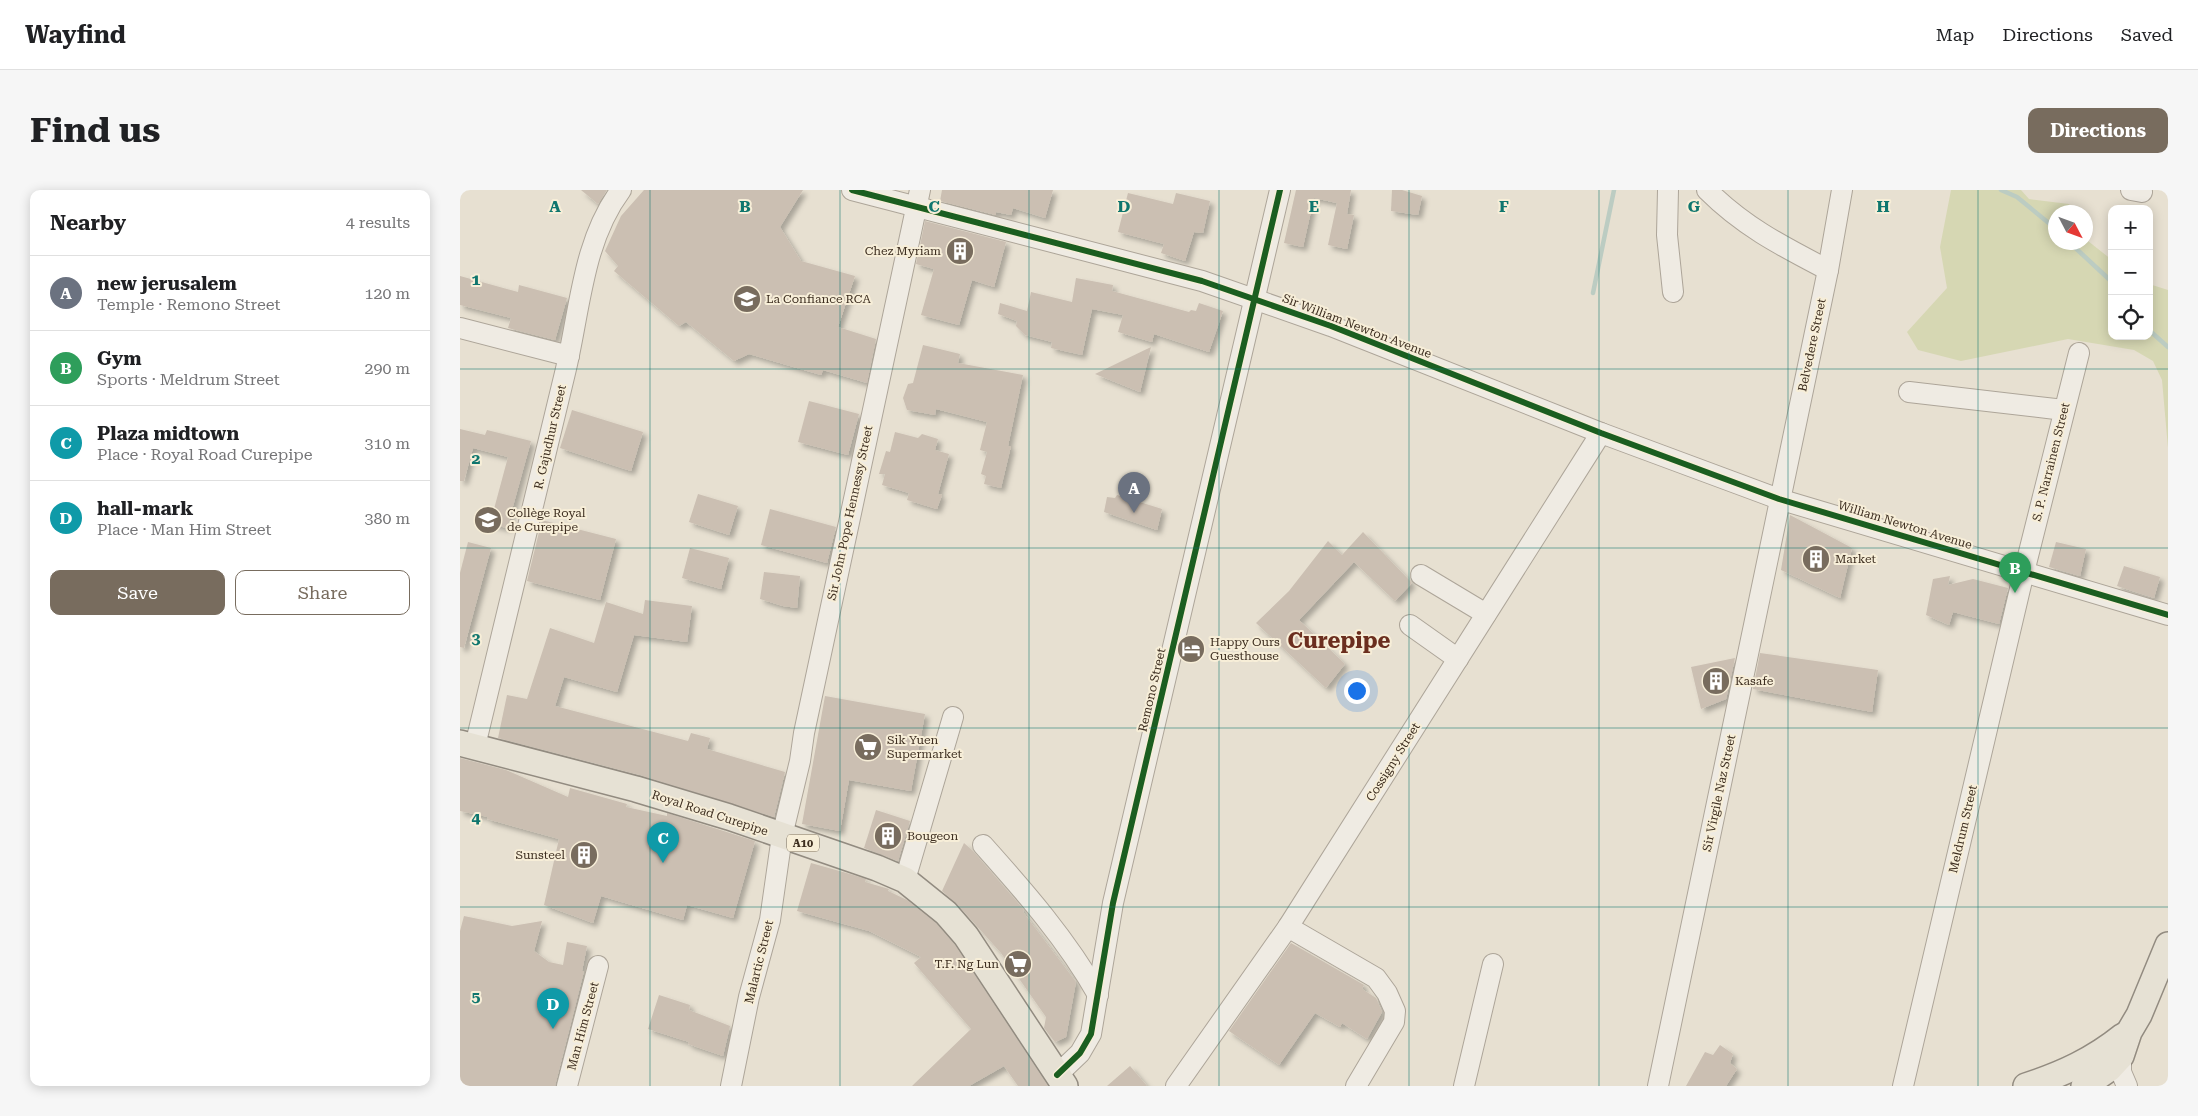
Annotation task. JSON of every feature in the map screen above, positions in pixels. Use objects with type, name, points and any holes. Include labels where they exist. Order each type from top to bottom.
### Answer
[{"type":"main road","name":"Royal Road Curepipe","points":[[468,745],[636,789],[729,818],[876,868],[905,880],[946,913],[966,936],[1061,1081]]},
{"type":"main road","points":[[2091,1085],[2121,1056],[2129,1032],[2139,1015],[2168,945]]},
{"type":"main road","points":[[2028,1086],[2058,1076],[2087,1063],[2129,1032]]},
{"type":"street","name":"R. Gajudhur Street","points":[[468,745],[569,356],[590,252],[609,206],[621,190]]},
{"type":"street","name":"Sir William Newton Avenue","points":[[852,190],[918,199],[1254,298],[1331,326],[1601,433],[1779,499]]},
{"type":"street","name":"Remono Street","points":[[1061,1081],[1091,1034],[1113,903],[1280,190]]},
{"type":"street","points":[[1668,190],[1667,235],[1673,292]]},
{"type":"street","points":[[1707,190],[1728,211],[1749,227],[1828,270]]},
{"type":"street","name":"Belvedere Street","points":[[1779,499],[1821,306],[1842,190]]},
{"type":"street","name":"Sir John Pope Hennessy Street","points":[[782,836],[800,761],[808,714],[918,199]]},
{"type":"street","points":[[460,328],[569,356]]},
{"type":"street","name":"S. P. Narrainen Street","points":[[2024,572],[2079,353]]},
{"type":"street","points":[[1909,392],[2064,410]]},
{"type":"street","name":"Cossigny Street","points":[[1176,1086],[1288,927],[1601,433]]},
{"type":"street","name":"William Newton Avenue","points":[[1779,499],[2024,572]]},
{"type":"street","name":"Sir Virgile Naz Street","points":[[1658,1086],[1779,499]]},
{"type":"street","points":[[2024,572],[2168,615]]},
{"type":"street","name":"Meldrum Street","points":[[1903,1086],[2024,572]]},
{"type":"street","points":[[1421,575],[1486,614]]},
{"type":"street","points":[[1410,624],[1458,659]]},
{"type":"street","points":[[905,880],[953,717]]},
{"type":"street","name":"Malartic Street","points":[[731,1086],[749,997],[770,920],[782,836]]},
{"type":"street","points":[[983,845],[1020,886],[1083,968],[1098,995]]},
{"type":"street","points":[[1288,927],[1376,978],[1387,994],[1395,1011],[1394,1022],[1356,1086]]},
{"type":"street","points":[[1464,1086],[1492,964]]},
{"type":"street","name":"Man Him Street","points":[[567,1086],[598,966]]},
{"type":"street","points":[[2121,1056],[2121,1072],[2127,1086]]},
{"type":"street","points":[[2028,1086],[2064,1082],[2091,1085]]},
{"type":"green space","points":[[1951,190],[2021,190],[2029,199],[2070,205],[2048,205],[2048,250],[2093,250],[2093,245],[2108,257],[2108,340],[2153,340],[2153,285],[2168,290],[2168,448],[2162,380],[2153,361],[2134,350],[2068,339],[1961,361],[1918,350],[1907,332],[1947,288],[1940,247]]},
{"type":"building","points":[[581,190],[607,190],[598,204]]},
{"type":"building","name":"La Confiance RCA","points":[[644,190],[803,190],[780,227],[801,261],[855,276],[838,327],[876,339],[867,383],[823,370],[821,375],[749,354],[734,361],[686,322],[679,326],[614,271],[618,266],[605,251],[621,216]]},
{"type":"building","points":[[942,190],[1053,190],[1045,218],[1013,208],[1011,215],[996,212],[996,215],[940,201]]},
{"type":"building","points":[[1296,190],[1351,190],[1347,214],[1354,215],[1347,249],[1328,245],[1337,203],[1314,198],[1303,247],[1284,243]]},
{"type":"building","points":[[1392,190],[1402,190],[1422,196],[1418,215],[1391,211]]},
{"type":"building","points":[[1128,193],[1173,204],[1176,193],[1210,201],[1203,233],[1194,232],[1185,261],[1161,253],[1164,244],[1118,232]]},
{"type":"building","name":"Chez Myriam","points":[[925,221],[1006,242],[994,287],[972,280],[959,325],[921,315],[934,269],[916,264]]},
{"type":"building","points":[[460,276],[518,292],[519,285],[567,298],[555,340],[508,328],[511,318],[460,305]]},
{"type":"building","points":[[1076,278],[1113,285],[1112,291],[1189,312],[1191,310],[1196,311],[1199,303],[1223,311],[1209,352],[1154,334],[1152,342],[1118,332],[1123,315],[1092,309],[1082,355],[1051,348],[1052,342],[1025,335],[1016,326],[1017,321],[998,314],[1000,303],[1027,311],[1031,292],[1072,302]]},
{"type":"building","points":[[923,345],[960,354],[958,363],[1023,375],[1008,446],[1011,446],[1001,488],[984,484],[986,476],[981,474],[987,452],[980,450],[987,422],[936,409],[935,415],[907,410],[903,398],[908,384],[913,383]]},
{"type":"building","points":[[1151,347],[1140,392],[1095,374]]},
{"type":"building","points":[[809,401],[859,414],[848,455],[798,442]]},
{"type":"building","points":[[572,410],[643,432],[631,471],[560,448]]},
{"type":"building","points":[[460,429],[485,435],[487,430],[531,441],[507,528],[490,524],[508,457],[473,448],[464,481],[460,481]]},
{"type":"building","points":[[895,432],[918,438],[922,434],[938,439],[935,450],[949,454],[938,494],[942,495],[937,509],[907,500],[909,493],[882,485],[885,474],[879,474],[886,451],[890,452]]},
{"type":"building","points":[[698,494],[738,506],[729,535],[689,522]]},
{"type":"building","points":[[1117,495],[1162,509],[1157,530],[1104,512],[1107,497],[1115,498]]},
{"type":"building","points":[[770,509],[836,527],[827,563],[761,545]]},
{"type":"building","name":"Market","points":[[1790,515],[1852,548],[1840,598],[1781,570]]},
{"type":"building","points":[[542,520],[616,539],[600,600],[527,581]]},
{"type":"building","points":[[1363,532],[1412,583],[1395,601],[1354,562],[1299,620],[1345,664],[1326,688],[1256,623],[1289,591],[1328,541],[1342,555]]},
{"type":"building","points":[[468,542],[491,548],[464,648],[460,647],[460,573]]},
{"type":"building","points":[[2056,542],[2086,549],[2080,576],[2049,567]]},
{"type":"building","points":[[690,548],[729,558],[721,589],[682,578]]},
{"type":"building","points":[[2124,566],[2160,577],[2154,598],[2117,586]]},
{"type":"building","points":[[764,572],[800,576],[797,608],[760,599]]},
{"type":"building","points":[[1950,576],[1948,585],[1973,579],[2008,588],[1999,624],[1953,612],[1949,625],[1926,615],[1933,579]]},
{"type":"building","points":[[645,600],[692,606],[687,642],[634,635],[617,692],[564,677],[555,706],[688,741],[691,733],[710,738],[707,749],[785,772],[774,817],[640,775],[498,738],[507,695],[527,699],[550,628],[594,643],[606,602],[643,614]]},
{"type":"building","points":[[1760,653],[1878,670],[1872,712],[1753,689]]},
{"type":"building","name":"Kasafe","points":[[1735,658],[1726,699],[1701,709],[1691,667]]},
{"type":"building","name":"Sik Yuen Supermarket","points":[[825,696],[925,714],[911,791],[849,780],[840,831],[802,824]]},
{"type":"building","points":[[460,758],[506,770],[568,797],[570,788],[627,804],[626,807],[667,816],[667,813],[755,841],[733,918],[687,905],[683,920],[601,896],[593,923],[544,905],[559,839],[487,819],[488,817],[460,811]]},
{"type":"building","name":"Bougeon","points":[[876,810],[910,821],[898,861],[864,848]]},
{"type":"building","points":[[964,843],[1024,910],[1023,912],[1076,982],[1066,1037],[1055,1042],[1044,1028],[1046,1017],[1001,953],[957,904],[942,891]]},
{"type":"building","points":[[811,863],[866,879],[865,882],[889,889],[888,891],[907,900],[936,923],[955,945],[1048,1086],[1018,1086],[1004,1066],[969,1086],[912,1086],[971,1029],[914,963],[921,957],[869,931],[797,911]]},
{"type":"building","points":[[464,916],[512,926],[542,921],[534,951],[549,962],[563,965],[567,942],[587,946],[582,971],[584,971],[555,1086],[460,1086],[460,931]]},
{"type":"building","points":[[1291,943],[1364,985],[1362,989],[1376,998],[1382,1012],[1367,1039],[1342,1023],[1340,1027],[1315,1013],[1279,1065],[1229,1031]]},
{"type":"building","points":[[659,995],[690,1005],[689,1010],[730,1026],[723,1056],[688,1044],[689,1042],[648,1029]]},
{"type":"building","points":[[1720,1045],[1733,1054],[1730,1063],[1737,1069],[1726,1086],[1686,1086],[1705,1052],[1713,1055]]},
{"type":"building","points":[[1130,1066],[1147,1086],[1107,1086]]},
{"type":"waterway","points":[[1593,293],[1614,190]]},
{"type":"waterway","points":[[2001,190],[2017,197],[2048,222]]},
{"type":"waterway","points":[[2078,250],[2108,278]]},
{"type":"waterway","points":[[2153,334],[2168,347]]},
{"type":"cycle path","points":[[852,190],[1202,281],[1331,326],[1601,433],[1779,499],[2168,615]]},
{"type":"cycle path","points":[[1057,1075],[1080,1053],[1091,1034],[1113,903],[1280,190]]},
{"type":"place","name":"Chez Myriam","points":[[960,251]]},
{"type":"place","name":"La Confiance RCA","points":[[747,299]]},
{"type":"place","name":"new jerusalem","points":[[1134,513]]},
{"type":"place","name":"Collège Royal de Curepipe","points":[[488,520]]},
{"type":"place","name":"Market","points":[[1816,559]]},
{"type":"place","name":"Gym","points":[[2015,593]]},
{"type":"place","name":"Happy Ours Guesthouse","points":[[1191,649]]},
{"type":"place","name":"Kasafe","points":[[1716,681]]},
{"type":"place","name":"Sik Yuen Supermarket","points":[[868,747]]},
{"type":"place","name":"Bougeon","points":[[888,836]]},
{"type":"place","name":"Sunsteel","points":[[584,855]]},
{"type":"place","name":"Plaza midtown","points":[[663,863]]},
{"type":"place","name":"T.F. Ng Lun","points":[[1018,964]]},
{"type":"place","name":"hall-mark","points":[[553,1029]]},
{"type":"district","name":"Curepipe","points":[[1339,640]]}]
